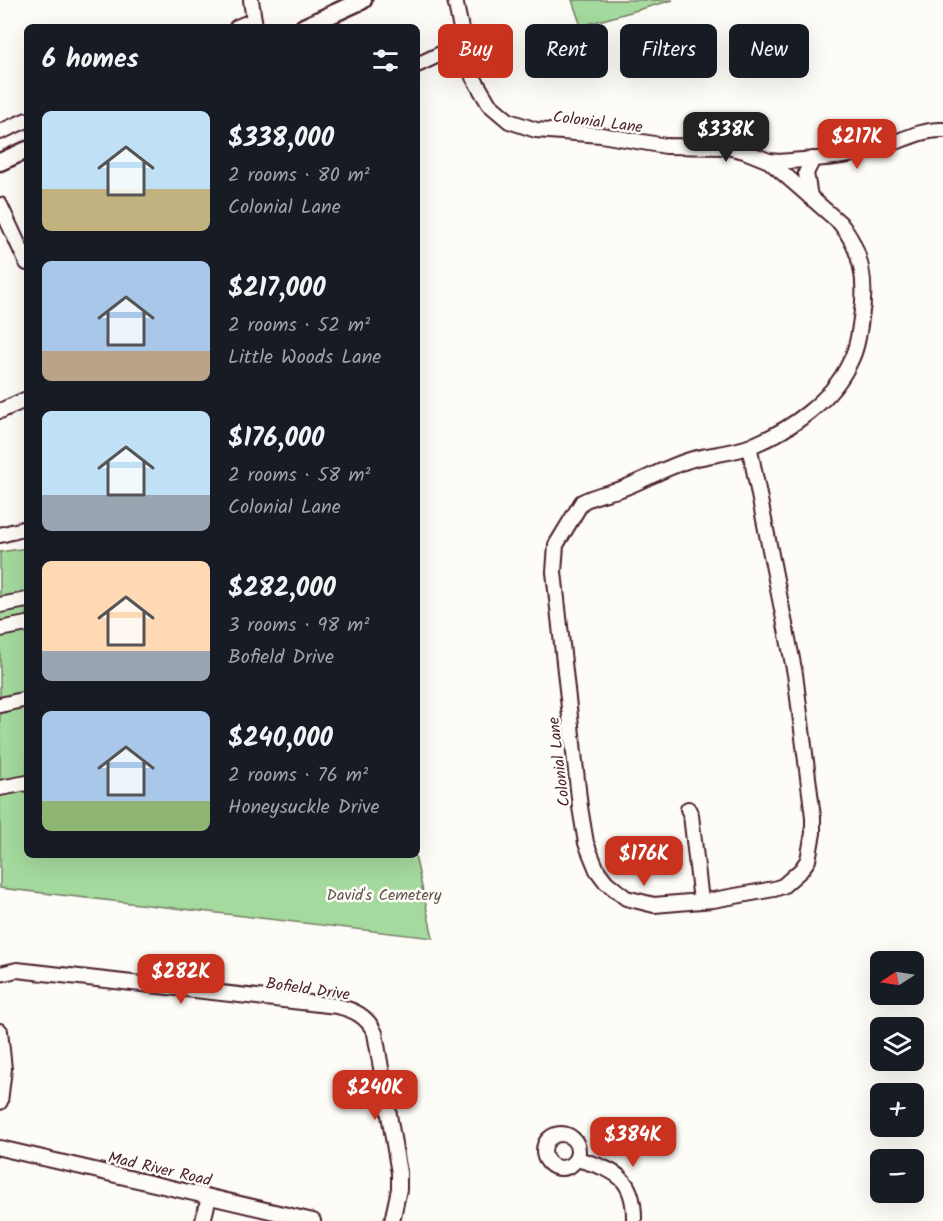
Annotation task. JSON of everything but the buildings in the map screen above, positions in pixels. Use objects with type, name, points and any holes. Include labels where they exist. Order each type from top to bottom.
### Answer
[{"type":"main road","points":[[311,24],[363,0]]},
{"type":"main road","points":[[0,162],[24,151]]},
{"type":"street","points":[[251,0],[254,23]]},
{"type":"street","name":"Colonial Lane","points":[[455,0],[460,24]]},
{"type":"street","points":[[420,64],[438,55]]},
{"type":"street","name":"Colonial Lane","points":[[475,78],[481,91],[501,116],[521,127],[601,135],[666,146],[727,147],[769,161],[844,228],[855,245],[858,255],[864,288],[858,340],[852,360],[844,374],[817,405],[787,427],[751,446],[693,459],[621,489],[582,502],[556,545],[554,572],[572,747],[586,843],[590,857],[606,882],[626,898],[654,905],[701,901],[774,889],[783,886],[801,870],[808,860],[813,833],[813,817],[795,674],[761,511],[751,446]]},
{"type":"street","points":[[0,132],[24,121]]},
{"type":"street","points":[[769,161],[855,154],[877,149],[926,131],[943,130]]},
{"type":"street","points":[[810,197],[806,173],[813,159]]},
{"type":"street","points":[[0,205],[24,256]]},
{"type":"street","points":[[0,411],[24,400]]},
{"type":"street","points":[[0,535],[24,529]]},
{"type":"street","points":[[3,602],[24,600]]},
{"type":"street","points":[[0,629],[24,625]]},
{"type":"street","points":[[0,705],[24,700]]},
{"type":"street","points":[[0,788],[24,784]]},
{"type":"street","points":[[688,809],[691,815],[701,901]]},
{"type":"street","name":"Bofield Drive","points":[[0,974],[17,970],[337,1006],[351,1009],[361,1015],[375,1033],[395,1145],[399,1181],[392,1221]]},
{"type":"street","points":[[0,1031],[4,1069],[0,1102]]},
{"type":"street","name":"Mad River Road","points":[[0,1148],[313,1221]]},
{"type":"street","points":[[577,1159],[604,1167],[626,1182],[633,1197],[634,1221]]},
{"type":"street","points":[[203,1221],[209,1197]]},
{"type":"green space","points":[[572,0],[673,0],[588,24],[580,24]]},
{"type":"green space","name":"David's Cemetery","points":[[24,548],[24,858],[416,858],[433,938],[0,888],[0,552]]}]
